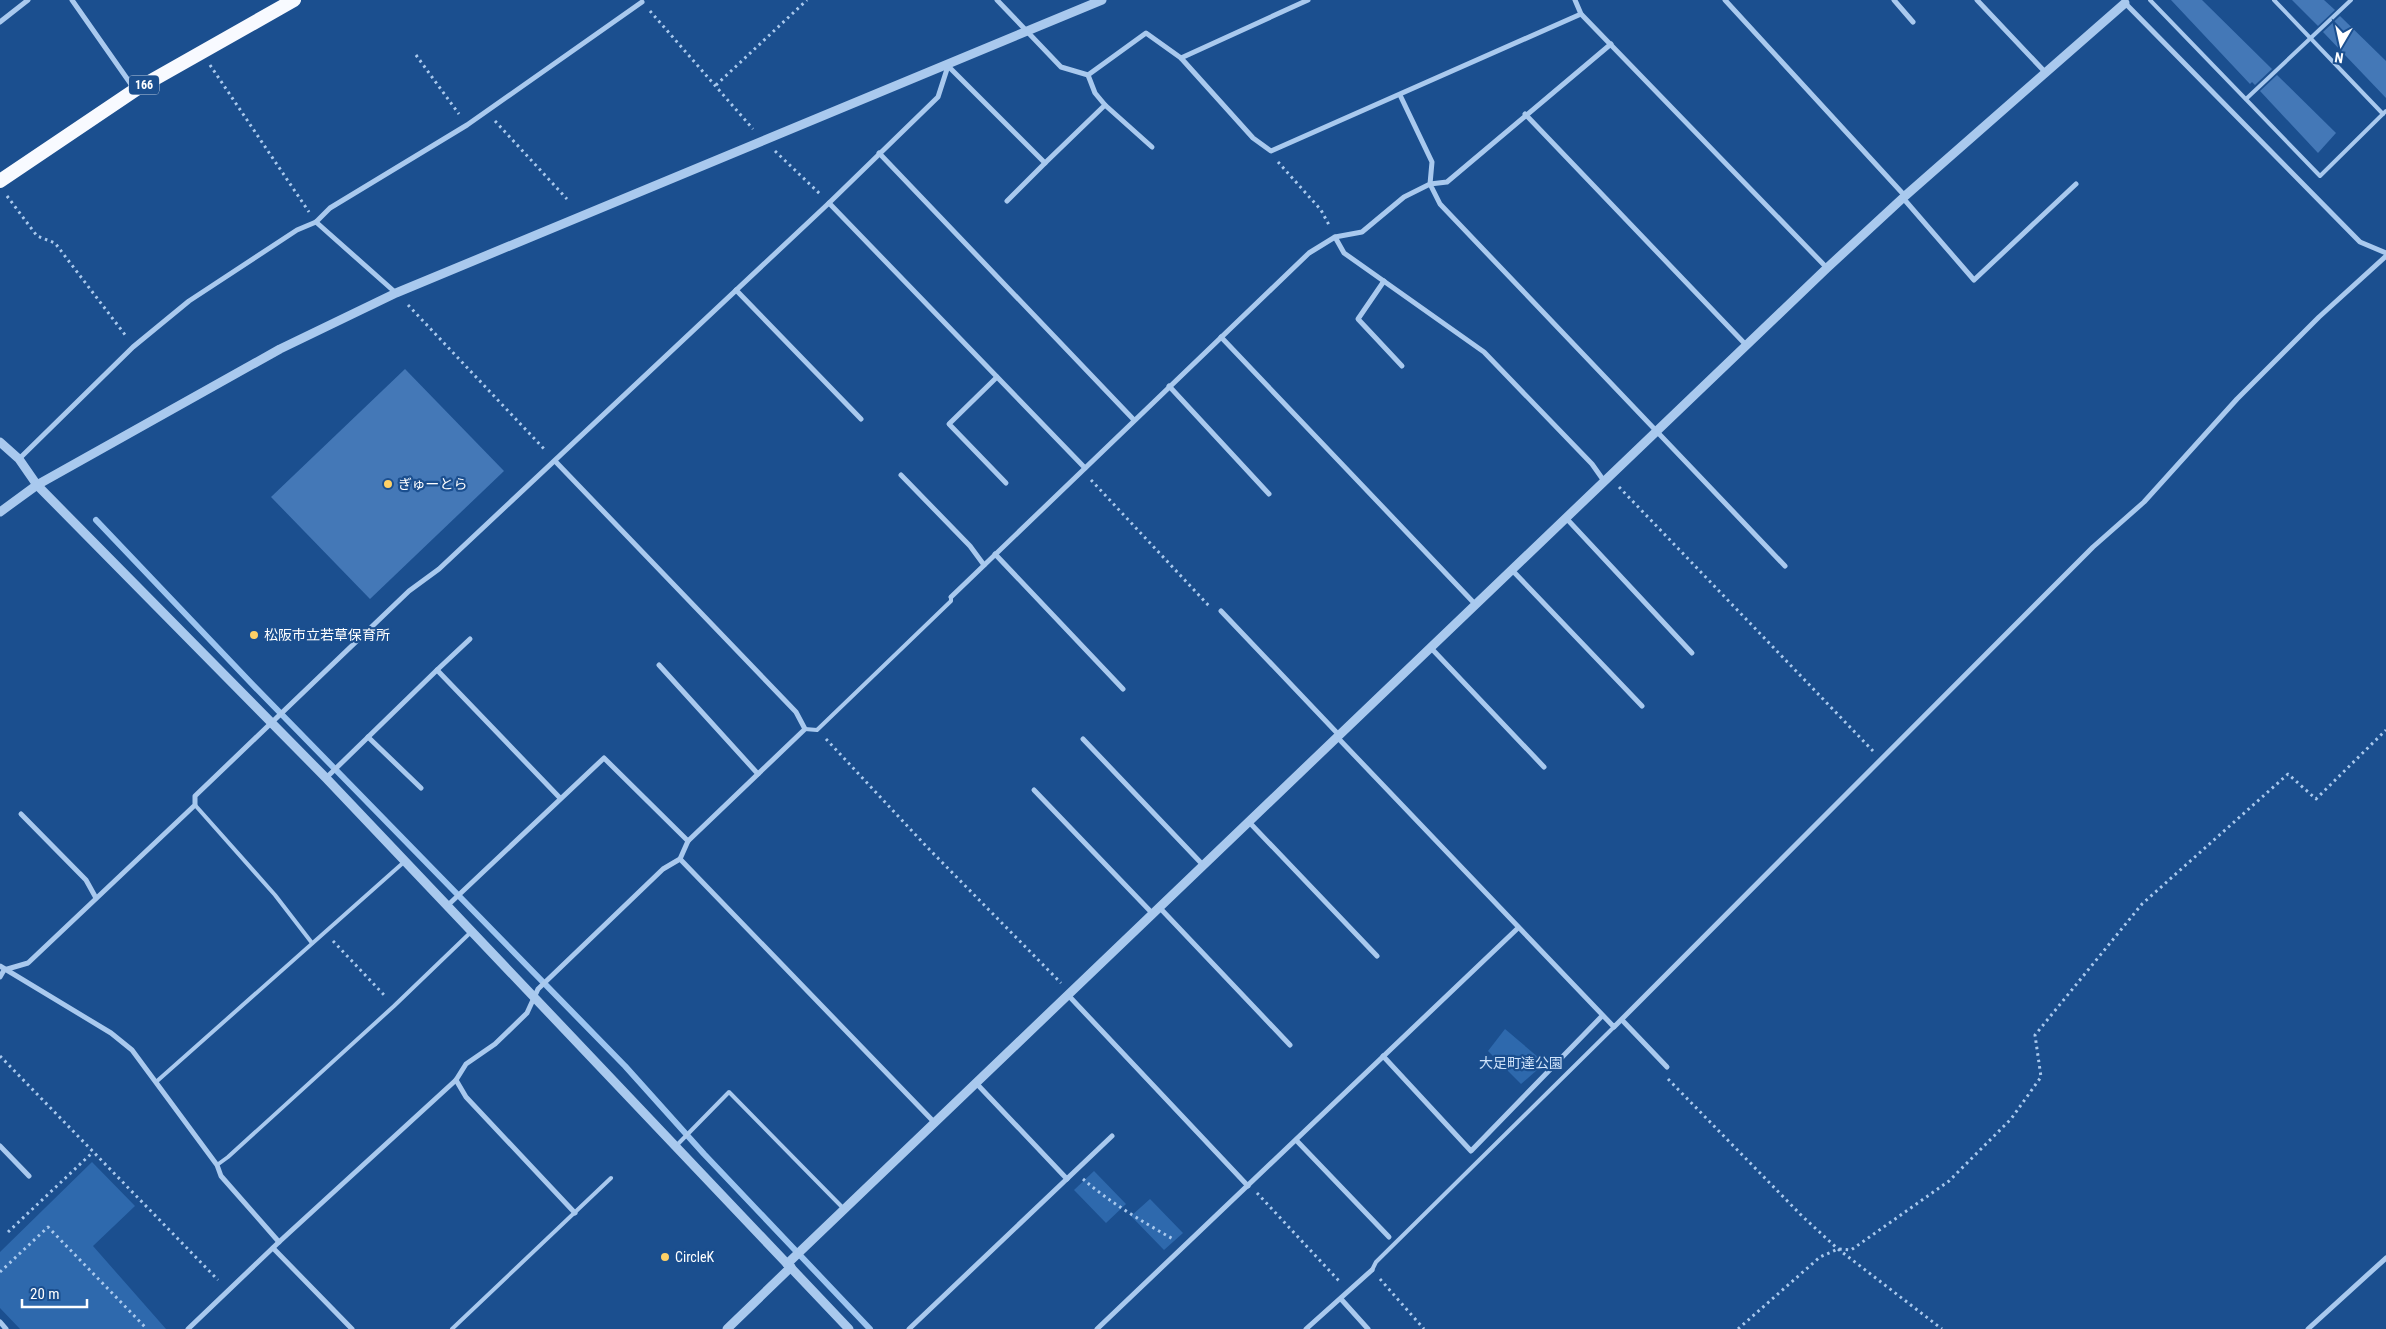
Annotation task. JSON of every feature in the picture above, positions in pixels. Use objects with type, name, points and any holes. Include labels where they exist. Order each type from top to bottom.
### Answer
[{"type":"highway","name":"166","points":[[0,181],[136,90],[294,0]]},
{"type":"street","points":[[0,22],[28,0]]},
{"type":"street","points":[[72,0],[136,90]]},
{"type":"street","points":[[997,0],[1061,67],[1088,75]]},
{"type":"street","points":[[0,512],[38,485],[280,348],[396,293],[508,248],[763,139],[948,66],[1102,0]]},
{"type":"street","points":[[1181,58],[1308,0]]},
{"type":"street","points":[[1575,0],[1582,14],[1827,268]]},
{"type":"street","points":[[1725,0],[1904,197],[1974,280],[2076,184]]},
{"type":"street","points":[[1894,0],[1913,22]]},
{"type":"street","points":[[1977,0],[2045,72]]},
{"type":"street","points":[[726,1329],[804,1246],[844,1209],[934,1122],[976,1083],[1338,736],[1431,648],[1511,569],[1747,346],[1827,268],[2125,1],[2360,242],[2386,255],[2319,317],[2244,392],[2144,502],[2093,546],[1614,1028],[1518,928],[1338,736],[1221,611]]},
{"type":"street","points":[[19,459],[134,347],[189,301],[298,230],[316,222],[330,208],[467,125],[642,2]]},
{"type":"street","points":[[1088,75],[1146,33],[1181,58],[1253,138],[1271,151],[1582,14]]},
{"type":"street","points":[[951,597],[1309,253],[1335,237],[1362,232],[1404,197],[1430,184],[1447,182],[1611,44]]},
{"type":"street","points":[[2,968],[28,963],[195,805],[195,796],[273,720],[409,591],[439,568],[829,203],[938,97],[948,66]]},
{"type":"street","points":[[948,66],[1045,163]]},
{"type":"street","points":[[1088,75],[1095,93],[1152,147]]},
{"type":"street","points":[[1400,95],[1432,162],[1430,184],[1440,204],[1785,566]]},
{"type":"street","points":[[1007,201],[1105,104]]},
{"type":"street","points":[[1526,114],[1747,346]]},
{"type":"street","points":[[879,153],[1134,420]]},
{"type":"street","points":[[829,203],[1084,469]]},
{"type":"street","points":[[316,222],[396,293]]},
{"type":"street","points":[[1335,237],[1344,253],[1484,352],[1592,464],[1604,482]]},
{"type":"street","points":[[1384,281],[1358,320],[1402,366]]},
{"type":"street","points":[[736,290],[860,419]]},
{"type":"street","points":[[1221,337],[1475,604]]},
{"type":"street","points":[[997,377],[949,424],[1006,484]]},
{"type":"street","points":[[1169,386],[1269,494]]},
{"type":"street","points":[[0,442],[19,459],[38,485],[328,776],[404,862],[449,904],[472,932],[536,992],[790,1263],[849,1329]]},
{"type":"street","points":[[188,1329],[279,1242],[456,1080],[466,1064],[495,1044],[527,1013],[536,992],[663,869],[680,859],[688,841],[805,729],[796,712],[555,460]]},
{"type":"street","points":[[901,474],[970,546],[984,565]]},
{"type":"street","points":[[1566,518],[1692,653]]},
{"type":"street","points":[[995,554],[1123,689]]},
{"type":"street","points":[[1511,569],[1642,706]]},
{"type":"street","points":[[328,776],[470,639]]},
{"type":"street","points":[[1431,648],[1544,767]]},
{"type":"street","points":[[659,665],[758,774]]},
{"type":"street","points":[[437,670],[560,798]]},
{"type":"street","points":[[368,737],[421,788]]},
{"type":"street","points":[[1084,738],[1204,865]]},
{"type":"street","points":[[449,904],[604,758],[688,841]]},
{"type":"street","points":[[1034,790],[1290,1045]]},
{"type":"street","points":[[21,814],[86,880],[96,898]]},
{"type":"street","points":[[1249,822],[1377,956]]},
{"type":"street","points":[[680,859],[934,1122]]},
{"type":"street","points":[[1097,1329],[1518,928]]},
{"type":"street","points":[[0,977],[2,968]]},
{"type":"street","points":[[2,968],[111,1033],[132,1050],[217,1165],[221,1176],[279,1242]]},
{"type":"street","points":[[1069,994],[1249,1185]]},
{"type":"street","points":[[1383,1056],[1471,1151],[1602,1016]]},
{"type":"street","points":[[1622,1020],[1667,1067]]},
{"type":"street","points":[[456,1080],[466,1097],[575,1213]]},
{"type":"street","points":[[976,1083],[1068,1179]]},
{"type":"street","points":[[909,1329],[1112,1136]]},
{"type":"street","points":[[1296,1140],[1389,1237]]},
{"type":"street","points":[[0,1146],[29,1176]]},
{"type":"street","points":[[273,1248],[352,1329]]},
{"type":"street","points":[[2308,1329],[2386,1258]]},
{"type":"street","points":[[1306,1329],[1372,1270]]},
{"type":"street","points":[[1341,1299],[1368,1329]]},
{"type":"street","points":[[0,1322],[6,1329]]},
{"type":"lane","points":[[2150,0],[2320,176],[2385,112],[2274,0]]},
{"type":"lane","points":[[2246,99],[2351,0]]},
{"type":"lane","points":[[805,729],[817,730],[951,601],[951,597]]},
{"type":"lane","points":[[195,805],[276,895],[312,943]]},
{"type":"lane","points":[[156,1082],[404,862]]},
{"type":"lane","points":[[217,1165],[228,1158],[472,932]]},
{"type":"lane","points":[[1372,1270],[1376,1262],[1614,1028]]},
{"type":"lane","points":[[678,1143],[729,1092],[844,1209]]},
{"type":"lane","points":[[452,1329],[610,1178]]},
{"type":"path","points":[[716,86],[807,0]]},
{"type":"path","points":[[642,2],[763,139],[829,203]]},
{"type":"path","points":[[202,52],[316,222]]},
{"type":"path","points":[[416,55],[467,125]]},
{"type":"path","points":[[486,112],[567,199]]},
{"type":"path","points":[[1271,151],[1282,169],[1321,210],[1335,237]]},
{"type":"path","points":[[5,195],[37,236],[55,243],[134,347]]},
{"type":"path","points":[[396,293],[555,460]]},
{"type":"path","points":[[1084,469],[1214,612],[1221,611]]},
{"type":"path","points":[[1604,482],[1621,488],[1880,759]]},
{"type":"path","points":[[817,730],[1069,994]]},
{"type":"path","points":[[1738,1329],[1820,1257],[1838,1249],[1851,1250],[1949,1181],[2011,1119],[2041,1078],[2035,1035],[2142,904],[2288,774],[2316,799],[2386,730]]},
{"type":"path","points":[[325,934],[394,1006]]},
{"type":"path","points":[[0,1056],[218,1280]]},
{"type":"path","points":[[1667,1067],[1664,1075],[1802,1216],[1838,1249],[1942,1329]]},
{"type":"path","points":[[8,1232],[93,1152]]},
{"type":"path","points":[[1077,1169],[1084,1180],[1123,1207],[1131,1216],[1175,1240],[1183,1248]]},
{"type":"path","points":[[1249,1185],[1349,1291]]},
{"type":"path","points":[[0,1272],[48,1227],[147,1329]]},
{"type":"path","points":[[1372,1270],[1424,1329]]},
{"type":"green space","name":"大足町達公園","points":[[1505,1029],[1545,1063],[1521,1084],[1488,1051]]},
{"type":"green space","points":[[92,1162],[135,1206],[93,1246],[166,1329],[20,1329],[0,1308],[0,1252]]},
{"type":"green space","points":[[1094,1171],[1126,1204],[1106,1223],[1074,1190]]},
{"type":"green space","points":[[1150,1199],[1183,1233],[1164,1250],[1131,1216]]},
{"type":"building","points":[[2171,0],[2202,0],[2272,69],[2255,85],[2252,82],[2250,84]]},
{"type":"building","points":[[2292,0],[2324,0],[2335,10],[2318,26]]},
{"type":"building","points":[[2340,16],[2386,61],[2386,98],[2323,32]]},
{"type":"building","points":[[2277,75],[2336,133],[2318,153],[2260,91]]},
{"type":"building","name":"ぎゅーとら","points":[[405,369],[504,471],[370,599],[271,497]]},
{"type":"waterway","points":[[96,520],[252,684],[625,1066],[704,1154],[870,1329]]},
{"type":"place","name":"ぎゅーとら","points":[[388,484]]},
{"type":"place","name":"松阪市立若草保育所","points":[[254,635]]},
{"type":"place","name":"CircleK","points":[[665,1257]]}]
